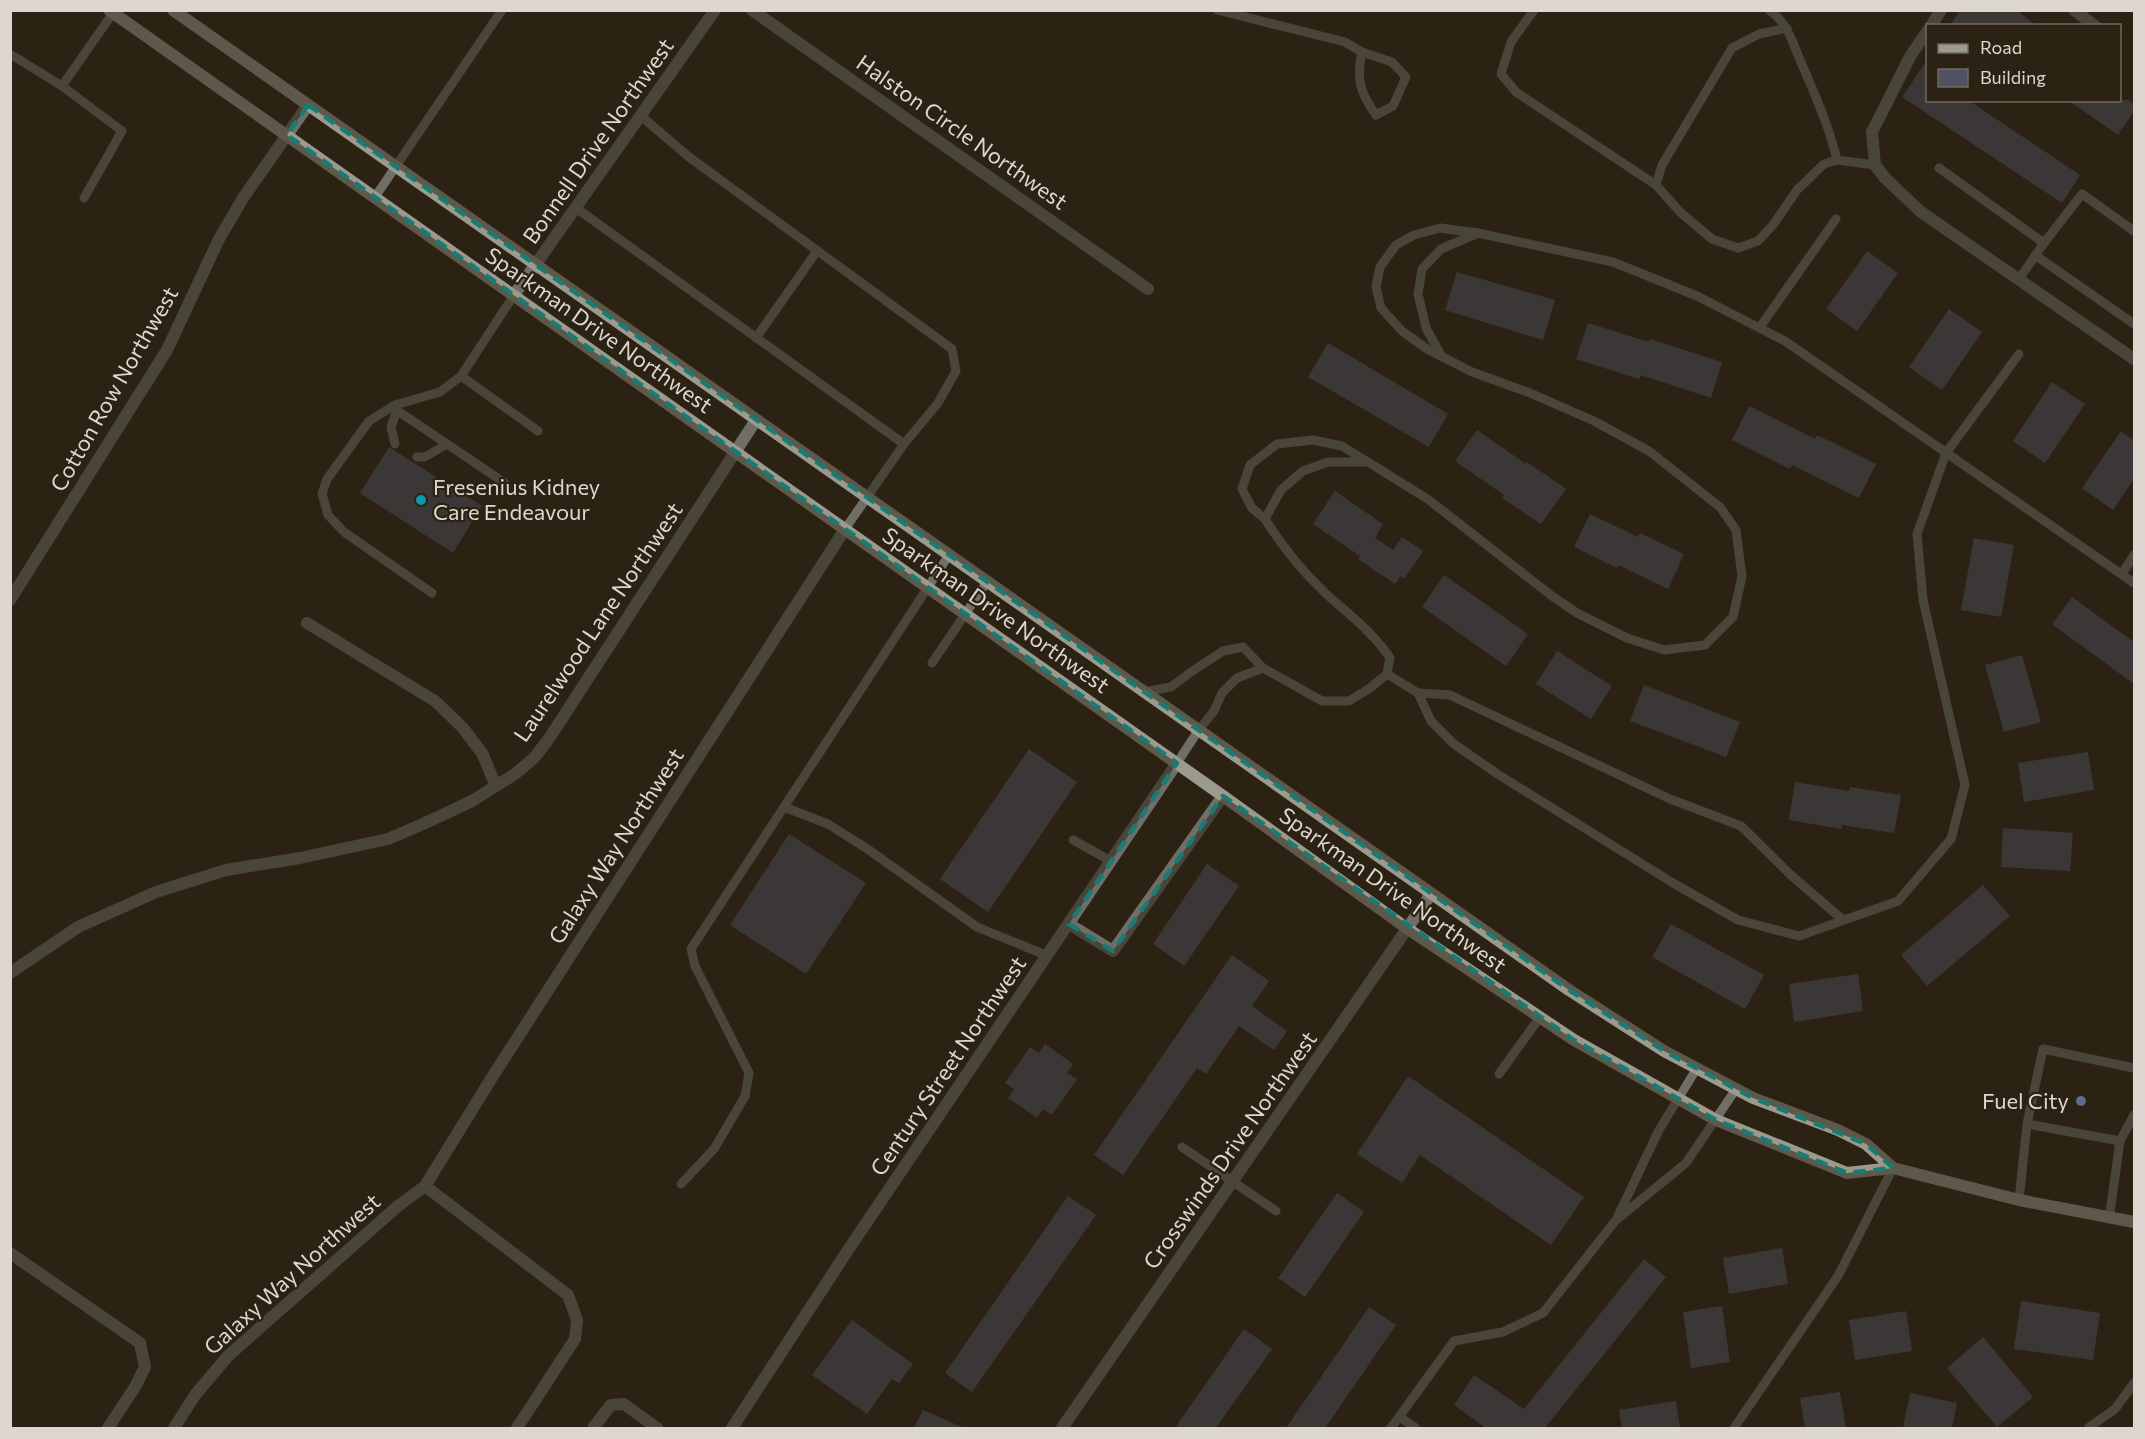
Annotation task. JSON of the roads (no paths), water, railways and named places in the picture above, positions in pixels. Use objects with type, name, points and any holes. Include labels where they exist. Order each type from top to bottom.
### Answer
[{"type":"main road","name":"Sparkman Drive Northwest","points":[[173,10],[1569,990],[1664,1051],[1753,1098],[1838,1130],[1866,1144],[1893,1168]]},
{"type":"main road","name":"Sparkman Drive Northwest","points":[[113,11],[1177,763],[1407,929],[1574,1040],[1716,1120],[1847,1173],[1893,1168],[2019,1200],[2134,1222]]},
{"type":"street","name":"Halston Circle Northwest","points":[[752,10],[1148,289]]},
{"type":"street","points":[[1932,24],[1941,10]]},
{"type":"street","points":[[2073,10],[2092,24]]},
{"type":"street","name":"Bonnell Drive Northwest","points":[[514,295],[642,116],[710,12]]},
{"type":"street","points":[[1926,33],[1911,55],[1872,132],[1875,165],[1885,178],[1921,212],[2134,359]]},
{"type":"street","name":"Cotton Row Northwest","points":[[10,600],[167,350],[219,239],[237,208],[308,105]]},
{"type":"street","name":"Laurelwood Lane Northwest","points":[[10,973],[78,927],[156,892],[226,870],[300,858],[388,838],[472,801],[515,774],[534,758],[548,740],[756,420]]},
{"type":"street","name":"Galaxy Way Northwest","points":[[174,1428],[195,1395],[228,1356],[398,1206],[424,1186],[480,1095],[845,529]]},
{"type":"street","points":[[307,623],[435,701],[462,727],[482,753],[496,786]]},
{"type":"street","name":"Century Street Northwest","points":[[732,1428],[848,1250],[1177,763]]},
{"type":"street","points":[[1069,924],[1113,951],[1223,796]]},
{"type":"street","name":"Crosswinds Drive Northwest","points":[[1062,1428],[1431,894]]},
{"type":"street","points":[[424,1186],[568,1295],[577,1320],[575,1339],[517,1428]]},
{"type":"street","points":[[10,1253],[140,1343],[145,1367],[135,1387],[108,1428]]},
{"type":"street","points":[[593,1428],[611,1404],[624,1404],[657,1428]]},
{"type":"lane","points":[[375,197],[502,10]]},
{"type":"lane","points":[[1217,10],[1345,42],[1362,52],[1392,62],[1406,76],[1394,106],[1376,115],[1363,97],[1358,69],[1362,52]]},
{"type":"lane","points":[[1534,10],[1511,42],[1501,74],[1516,92],[1656,185],[1680,212],[1712,239],[1738,248],[1758,241],[1773,225],[1797,190],[1824,164],[1837,160],[1875,165]]},
{"type":"lane","points":[[1768,10],[1787,28],[1818,97],[1837,160]]},
{"type":"lane","points":[[62,86],[113,11]]},
{"type":"lane","points":[[1656,185],[1662,165],[1732,48],[1759,34],[1787,28]]},
{"type":"lane","points":[[10,54],[62,86],[122,131],[84,198]]},
{"type":"lane","points":[[642,116],[689,158],[952,349],[956,370],[938,402],[904,444],[845,529]]},
{"type":"lane","points":[[1940,168],[2044,243]]},
{"type":"lane","points":[[2019,279],[2082,194],[2134,231]]},
{"type":"lane","points":[[576,208],[904,444]]},
{"type":"lane","points":[[1760,327],[1836,219]]},
{"type":"lane","points":[[1143,692],[1171,687],[1223,651],[1243,646],[1263,668],[1322,701],[1349,701],[1387,674],[1390,658],[1381,644],[1322,590],[1287,552],[1265,519],[1252,508],[1242,489],[1250,465],[1277,444],[1313,440],[1342,446],[1429,500],[1569,608],[1627,639],[1664,650],[1705,645],[1733,617],[1742,576],[1736,530],[1720,507],[1649,452],[1594,421],[1530,393],[1472,372],[1442,357],[1402,332],[1381,308],[1376,286],[1380,267],[1396,245],[1414,235],[1440,228],[1478,233],[1613,262],[1697,296],[1760,327],[1785,341],[2134,583]]},
{"type":"lane","points":[[1442,357],[1426,328],[1418,294],[1422,269],[1441,249],[1478,233]]},
{"type":"lane","points":[[756,338],[817,251]]},
{"type":"lane","points":[[2035,255],[2134,324]]},
{"type":"lane","points":[[432,593],[344,532],[328,515],[322,494],[327,479],[369,421],[395,408],[440,392],[461,376],[514,295]]},
{"type":"lane","points":[[1418,693],[1431,721],[1454,744],[1663,877],[1738,920],[1799,936],[1898,901],[1951,838],[1965,785],[1923,600],[1917,534],[1946,453],[2019,354]]},
{"type":"lane","points":[[461,376],[538,431]]},
{"type":"lane","points":[[395,408],[505,483]]},
{"type":"lane","points":[[395,408],[392,427],[395,444]]},
{"type":"lane","points":[[417,458],[426,457],[447,444]]},
{"type":"lane","points":[[1265,519],[1281,490],[1303,471],[1328,462],[1368,462]]},
{"type":"lane","points":[[681,1184],[714,1149],[745,1096],[749,1073],[695,966],[691,949],[949,555]]},
{"type":"lane","points":[[2122,574],[2134,555]]},
{"type":"lane","points":[[932,663],[987,582]]},
{"type":"lane","points":[[1177,763],[1214,711],[1222,693],[1237,678],[1263,668]]},
{"type":"lane","points":[[1387,674],[1418,693],[1450,695],[1671,799],[1741,826],[1792,876],[1843,920]]},
{"type":"lane","points":[[784,807],[828,824],[869,850],[977,927],[1048,956]]},
{"type":"lane","points":[[1073,840],[1111,861]]},
{"type":"lane","points":[[1499,1074],[1540,1017]]},
{"type":"lane","points":[[2019,1200],[2027,1124],[2043,1049],[2134,1068]]},
{"type":"lane","points":[[1391,1428],[1454,1341],[1503,1332],[1543,1313],[1615,1221],[1659,1130],[1697,1068]]},
{"type":"lane","points":[[1615,1221],[1686,1163],[1736,1089]]},
{"type":"lane","points":[[2109,1219],[2120,1141],[2134,1115]]},
{"type":"lane","points":[[2027,1124],[2120,1141]]},
{"type":"lane","points":[[1182,1147],[1276,1211]]},
{"type":"lane","points":[[1734,1428],[1838,1276],[1893,1168]]},
{"type":"lane","points":[[2088,1428],[2115,1409],[2134,1383]]},
{"type":"lane","points":[[1399,1417],[1416,1428]]},
{"type":"place","name":"Fresenius Kidney Care Endeavour","points":[[421,500]]},
{"type":"place","name":"Fuel City","points":[[2081,1101]]}]
